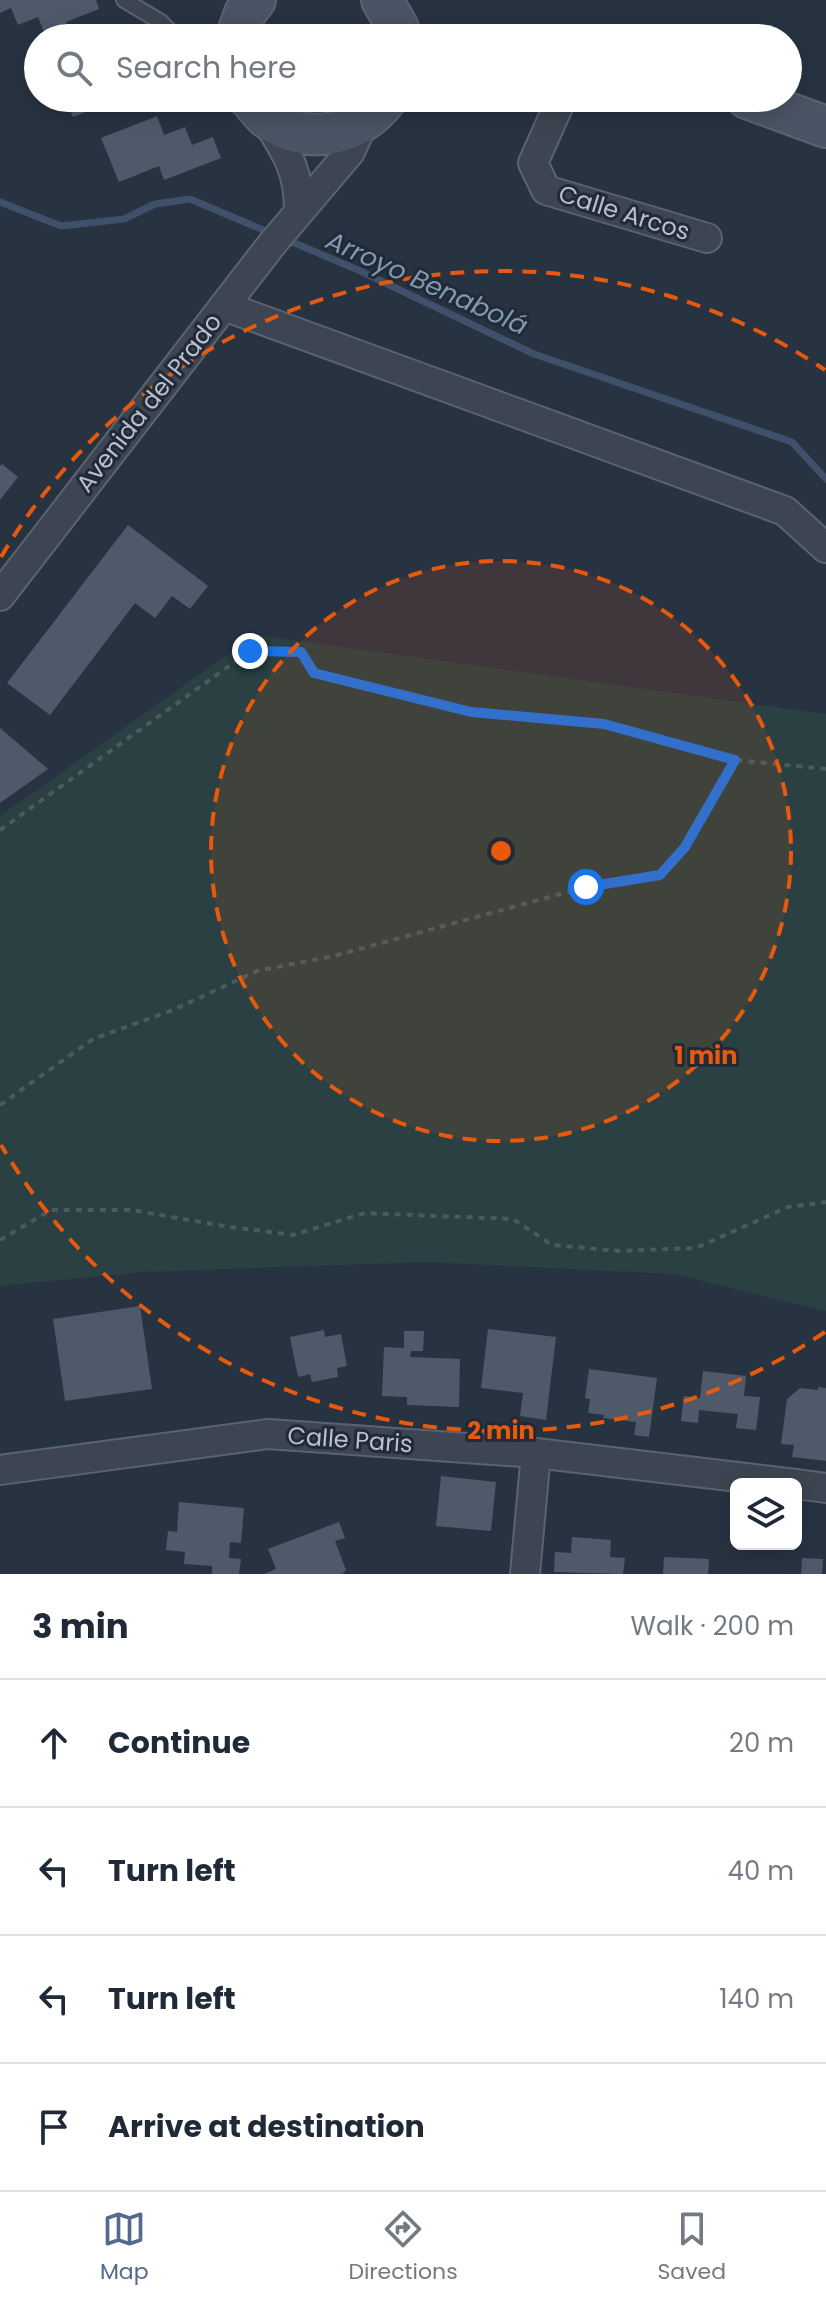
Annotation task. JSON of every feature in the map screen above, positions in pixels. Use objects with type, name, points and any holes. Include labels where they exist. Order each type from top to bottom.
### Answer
[{"type":"street","points":[[382,0],[396,24]]},
{"type":"street","points":[[260,112],[294,166],[299,210]]},
{"type":"street","points":[[264,112],[283,127],[303,134],[324,135],[345,131],[373,112]]},
{"type":"street","name":"Avenida del Prado","points":[[0,596],[299,210],[350,152],[375,112]]},
{"type":"street","name":"Calle Arcos","points":[[556,112],[533,163],[546,190],[707,238]]},
{"type":"street","points":[[785,112],[826,127]]},
{"type":"street","points":[[224,306],[785,511],[826,548]]},
{"type":"street","name":"Calle Paris","points":[[0,1470],[268,1434],[536,1453],[746,1478]]},
{"type":"street","points":[[525,1574],[536,1453]]},
{"type":"street","name":"Calle Paris","points":[[802,1485],[826,1488]]},
{"type":"lane","points":[[124,0],[163,24]]},
{"type":"path","points":[[0,830],[250,651],[301,652],[314,673],[471,712],[604,724],[735,760],[826,769]]},
{"type":"path","points":[[0,1105],[93,1039],[173,1010],[257,971],[334,956],[586,887],[660,875],[685,847],[735,760]]},
{"type":"path","points":[[0,1240],[51,1210],[131,1210],[293,1235],[365,1213],[513,1219],[552,1245],[620,1251],[696,1248],[788,1207],[826,1202]]},
{"type":"green space","points":[[255,635],[826,714],[826,1311],[673,1274],[426,1262],[142,1272],[0,1286],[0,816]]},
{"type":"building","points":[[0,0],[96,0],[99,9],[66,24],[41,24],[38,17],[18,25],[11,8],[0,13]]},
{"type":"building","points":[[157,116],[164,135],[185,127],[192,145],[213,137],[221,158],[164,180],[159,166],[119,182],[101,138]]},
{"type":"building","points":[[2,464],[18,477],[0,500],[0,466]]},
{"type":"building","points":[[128,525],[208,586],[190,609],[172,596],[155,618],[135,603],[50,715],[7,683]]},
{"type":"building","points":[[0,728],[48,769],[0,803]]},
{"type":"building","points":[[140,1306],[152,1389],[65,1401],[53,1319]]},
{"type":"building","points":[[488,1329],[556,1337],[546,1420],[520,1416],[523,1393],[481,1388]]},
{"type":"building","points":[[324,1330],[325,1337],[341,1334],[347,1366],[337,1368],[338,1377],[312,1382],[310,1374],[298,1377],[290,1337]]},
{"type":"building","points":[[404,1331],[424,1331],[423,1351],[411,1351],[410,1357],[460,1359],[459,1407],[407,1405],[407,1397],[382,1396],[384,1347],[404,1348]]},
{"type":"building","points":[[589,1369],[657,1378],[649,1437],[634,1435],[636,1422],[588,1413],[590,1399],[585,1398]]},
{"type":"building","points":[[703,1371],[746,1376],[744,1396],[760,1397],[756,1430],[736,1428],[738,1414],[699,1410],[698,1423],[681,1421],[684,1396],[700,1398]]},
{"type":"building","points":[[818,1387],[826,1388],[826,1461],[792,1457],[794,1445],[781,1444],[787,1399],[800,1388],[818,1390]]},
{"type":"building","points":[[441,1476],[496,1482],[491,1531],[436,1526]]},
{"type":"building","points":[[179,1502],[244,1508],[241,1543],[230,1542],[229,1558],[241,1559],[239,1574],[212,1574],[212,1566],[184,1564],[185,1552],[166,1550],[168,1531],[177,1532]]},
{"type":"building","points":[[339,1522],[345,1538],[335,1541],[346,1570],[342,1574],[264,1574],[276,1569],[268,1549]]},
{"type":"building","points":[[572,1537],[611,1540],[610,1557],[625,1558],[623,1574],[554,1572],[555,1552],[571,1553]]},
{"type":"building","points":[[664,1557],[709,1559],[708,1574],[663,1574]]},
{"type":"building","points":[[802,1558],[823,1559],[822,1574],[801,1574]]},
{"type":"waterway","name":"Arroyo Benabolá","points":[[0,202],[61,226],[124,219],[155,204],[190,199],[273,234]]},
{"type":"waterway","name":"Arroyo Benabolá","points":[[285,239],[358,270],[534,354],[792,442],[826,479]]},
{"type":"route","points":[[250,651],[301,652],[314,673],[471,712],[604,724],[735,760],[685,847],[660,875],[586,887]]}]
